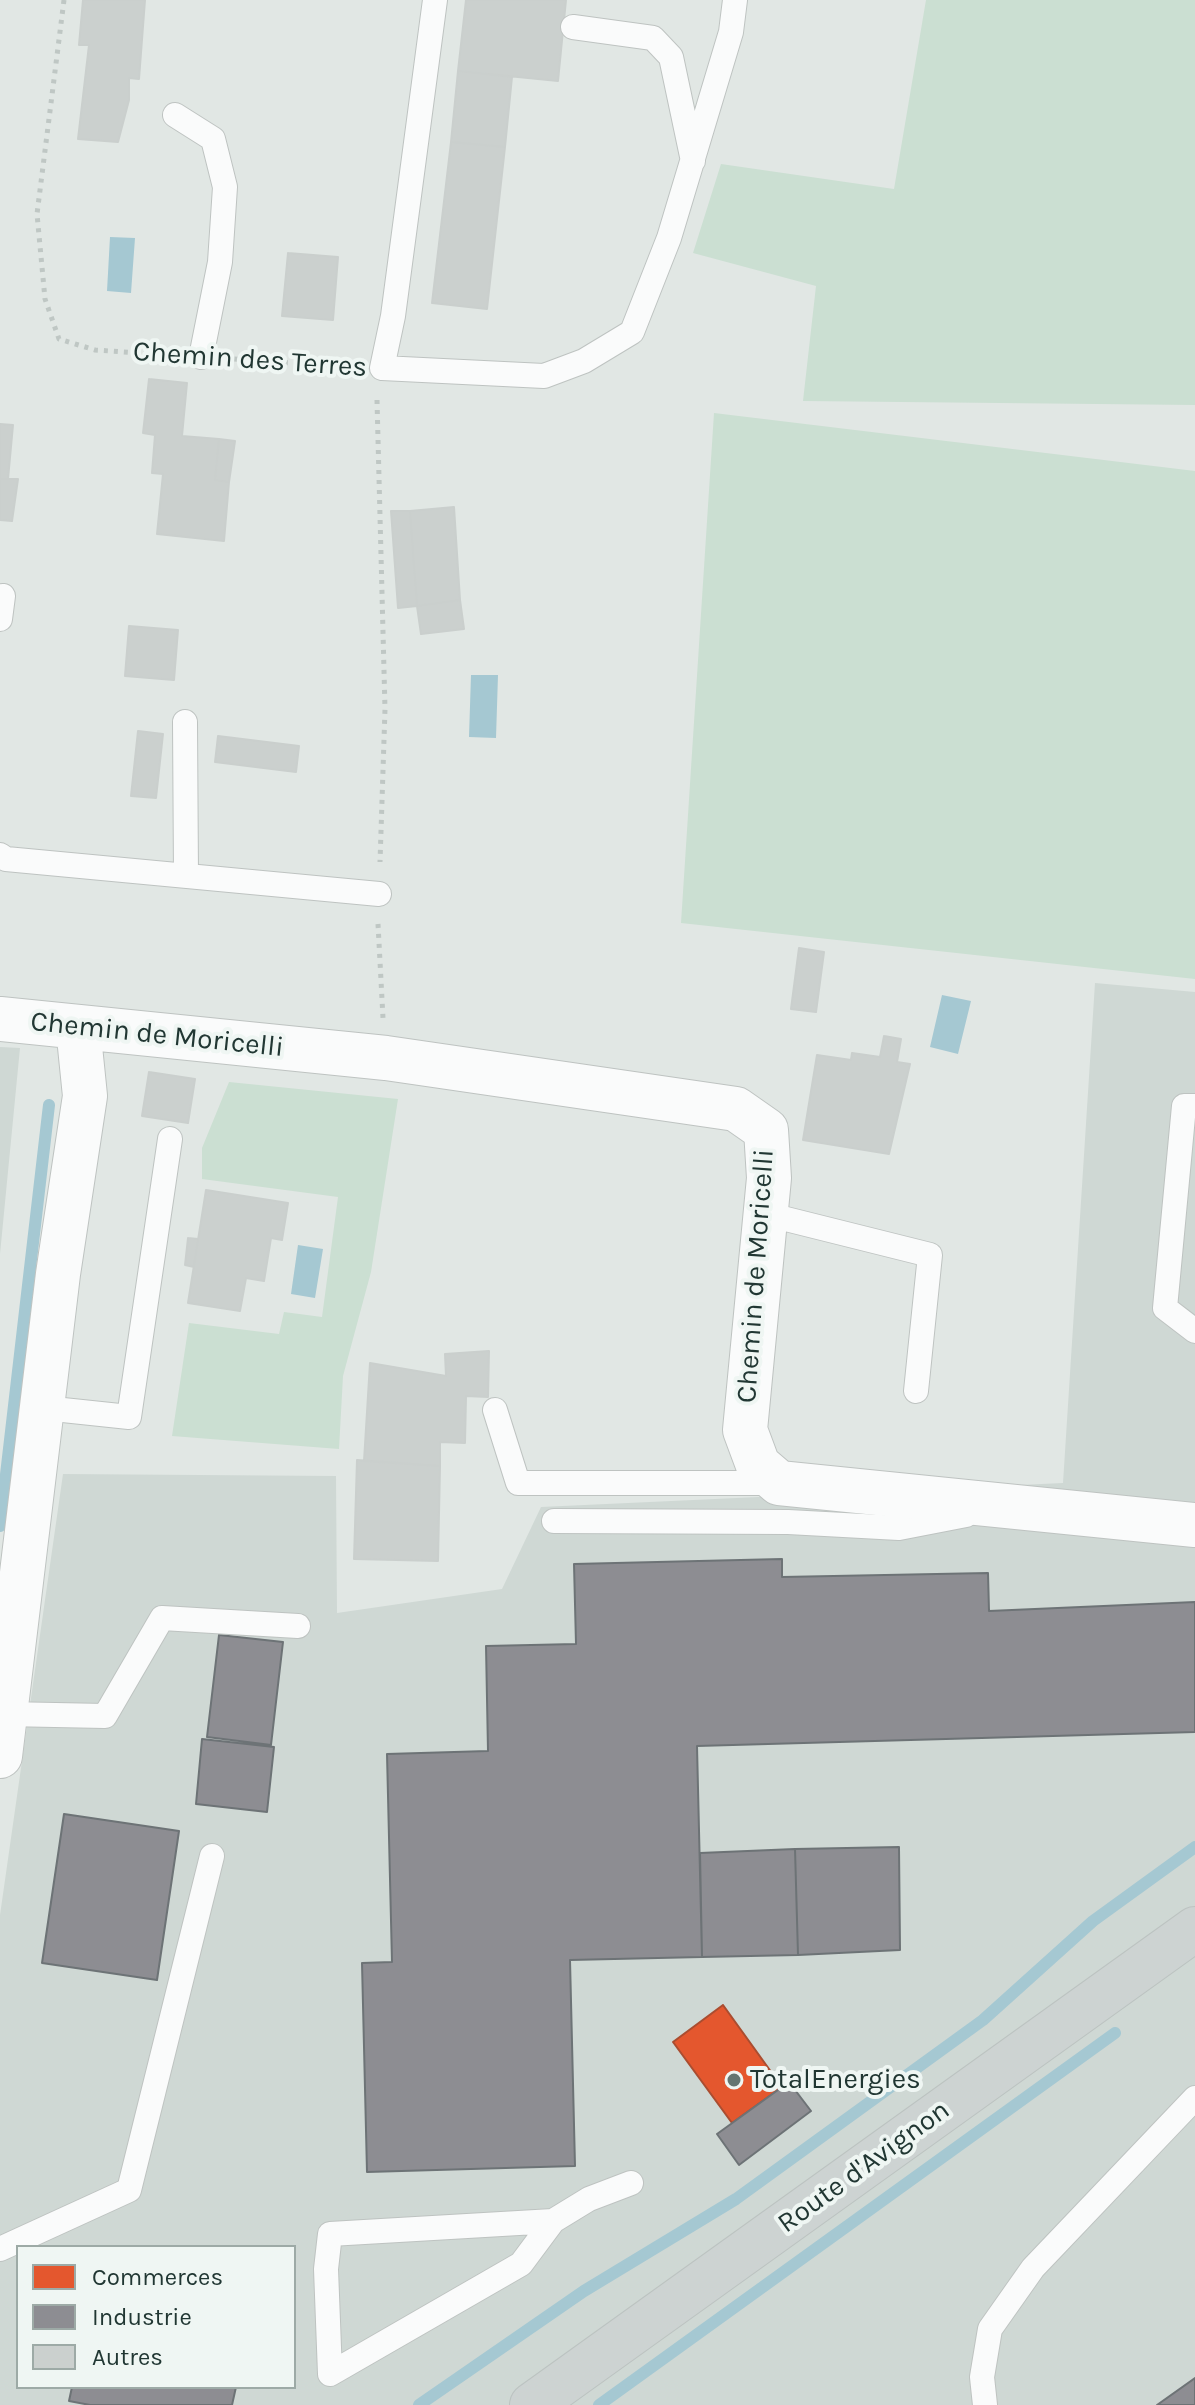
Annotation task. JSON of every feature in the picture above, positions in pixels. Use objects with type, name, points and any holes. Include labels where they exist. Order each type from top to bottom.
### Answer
[{"type":"main road","name":"Route d'Avignon","points":[[532,2405],[1195,1929]]},
{"type":"street","name":"Chemin de Moricelli","points":[[0,1019],[386,1058],[736,1109],[766,1130],[769,1178],[745,1430],[758,1465],[779,1483]]},
{"type":"street","points":[[3,1735],[58,1274],[85,1096],[78,1027]]},
{"type":"street","points":[[779,1483],[1005,1508],[1195,1518]]},
{"type":"lane","points":[[435,0],[393,316],[382,368],[544,376],[584,361],[632,332],[669,238],[693,161],[731,32],[735,0]]},
{"type":"lane","points":[[573,27],[653,38],[671,57],[693,161]]},
{"type":"lane","points":[[175,115],[213,139],[225,187],[220,262],[201,357]]},
{"type":"lane","points":[[185,722],[186,876]]},
{"type":"lane","points":[[0,855],[6,859],[379,894]]},
{"type":"lane","points":[[1195,1106],[1184,1106],[1165,1308],[1195,1331]]},
{"type":"lane","points":[[44,1408],[129,1417],[170,1139]]},
{"type":"lane","points":[[766,1214],[930,1255],[916,1391]]},
{"type":"lane","points":[[495,1410],[518,1483],[779,1483]]},
{"type":"lane","points":[[554,1521],[788,1522],[899,1528],[1005,1508]]},
{"type":"lane","points":[[3,1735],[105,1716],[162,1618],[298,1626]]},
{"type":"lane","points":[[0,2249],[129,2190],[212,1856]]},
{"type":"lane","points":[[981,2402],[990,2329],[1033,2268],[1195,2098]]},
{"type":"lane","points":[[553,2221],[330,2234],[326,2269],[330,2374],[521,2264],[553,2221],[589,2199],[631,2183]]},
{"type":"path","name":"Chemin des Terres","points":[[64,0],[37,214],[45,299],[59,339],[95,350],[382,368],[375,413],[385,709],[377,945],[386,1058]]},
{"type":"shaded area","points":[[1095,983],[1195,992],[1195,2405],[0,2405],[0,1915],[63,1474],[336,1476],[337,1613],[502,1589],[541,1507],[1063,1483]]},
{"type":"shaded area","points":[[0,1047],[20,1048],[0,1254]]},
{"type":"green space","points":[[926,0],[1195,0],[1195,405],[803,401],[816,286],[693,253],[721,164],[894,189]]},
{"type":"green space","points":[[714,413],[1195,471],[1195,979],[681,923]]},
{"type":"green space","points":[[229,1082],[398,1099],[371,1272],[343,1376],[339,1449],[172,1436],[189,1323],[279,1334],[284,1312],[322,1317],[338,1197],[202,1179],[202,1148]]},
{"type":"water","points":[[110,237],[135,238],[131,293],[107,291]]},
{"type":"water","points":[[471,675],[498,675],[496,738],[469,737]]},
{"type":"water","points":[[942,995],[971,1001],[958,1054],[930,1047]]},
{"type":"water","points":[[298,1245],[323,1249],[315,1298],[291,1294]]},
{"type":"building: Commerces","points":[[723,2005],[782,2087],[732,2123],[673,2042]]},
{"type":"building: Industrie","points":[[782,1559],[782,1577],[988,1573],[989,1611],[1195,1602],[1195,1732],[697,1746],[702,1957],[570,1960],[575,2166],[367,2172],[362,1963],[392,1962],[387,1754],[488,1751],[486,1646],[576,1644],[574,1564]]},
{"type":"building: Industrie","points":[[219,1635],[283,1642],[271,1745],[207,1737]]},
{"type":"building: Industrie","points":[[202,1739],[274,1747],[267,1812],[196,1804]]},
{"type":"building: Industrie","points":[[64,1814],[179,1831],[157,1980],[42,1963]]},
{"type":"building: Industrie","points":[[899,1847],[900,1950],[798,1955],[795,1849]]},
{"type":"building: Industrie","points":[[795,1849],[798,1955],[702,1957],[700,1853]]},
{"type":"building: Industrie","points":[[789,2082],[811,2111],[739,2165],[717,2134]]},
{"type":"building: Industrie","points":[[1195,2378],[1195,2405],[1157,2405]]},
{"type":"building: Industrie","points":[[72,2389],[236,2389],[232,2405],[90,2405],[69,2401]]},
{"type":"building: Autres","points":[[83,0],[145,0],[139,79],[129,78],[129,100],[118,142],[78,139],[89,45],[79,45]]},
{"type":"building: Autres","points":[[466,0],[566,0],[558,81],[458,71]]},
{"type":"building: Autres","points":[[458,71],[512,77],[505,147],[451,142]]},
{"type":"building: Autres","points":[[451,142],[505,147],[487,309],[432,303]]},
{"type":"building: Autres","points":[[288,253],[338,257],[333,320],[282,316]]},
{"type":"building: Autres","points":[[149,379],[187,383],[182,436],[219,439],[215,480],[229,482],[224,541],[157,534],[163,474],[152,473],[155,435],[143,433]]},
{"type":"building: Autres","points":[[0,424],[13,425],[8,479],[0,479]]},
{"type":"building: Autres","points":[[219,439],[235,441],[229,482],[215,480]]},
{"type":"building: Autres","points":[[0,479],[18,479],[12,521],[0,520]]},
{"type":"building: Autres","points":[[454,507],[460,600],[417,606],[410,511]]},
{"type":"building: Autres","points":[[391,511],[410,511],[417,606],[398,608]]},
{"type":"building: Autres","points":[[460,600],[464,629],[421,634],[417,606]]},
{"type":"building: Autres","points":[[129,626],[178,630],[174,680],[125,676]]},
{"type":"building: Autres","points":[[138,731],[163,734],[156,798],[131,796]]},
{"type":"building: Autres","points":[[218,736],[299,746],[296,772],[215,762]]},
{"type":"building: Autres","points":[[799,948],[824,952],[816,1012],[791,1009]]},
{"type":"building: Autres","points":[[884,1036],[901,1039],[897,1062],[910,1064],[889,1154],[803,1140],[817,1055],[851,1060],[852,1053],[880,1057]]},
{"type":"building: Autres","points":[[149,1072],[195,1079],[188,1123],[142,1116]]},
{"type":"building: Autres","points":[[206,1190],[288,1203],[282,1240],[271,1238],[264,1281],[246,1278],[240,1311],[188,1303]]},
{"type":"building: Autres","points":[[188,1238],[198,1239],[194,1267],[185,1265]]},
{"type":"building: Autres","points":[[489,1351],[488,1397],[466,1396],[465,1443],[440,1442],[440,1466],[364,1461],[370,1363],[446,1376],[445,1354]]},
{"type":"building: Autres","points":[[357,1460],[440,1466],[438,1561],[354,1559]]},
{"type":"waterway","points":[[0,1526],[49,1105]]},
{"type":"waterway","points":[[419,2405],[584,2291],[736,2199],[983,2020],[1093,1921],[1195,1847]]},
{"type":"waterway","points":[[599,2405],[1115,2033]]},
{"type":"place","name":"TotalEnergies","points":[[734,2080]]}]
